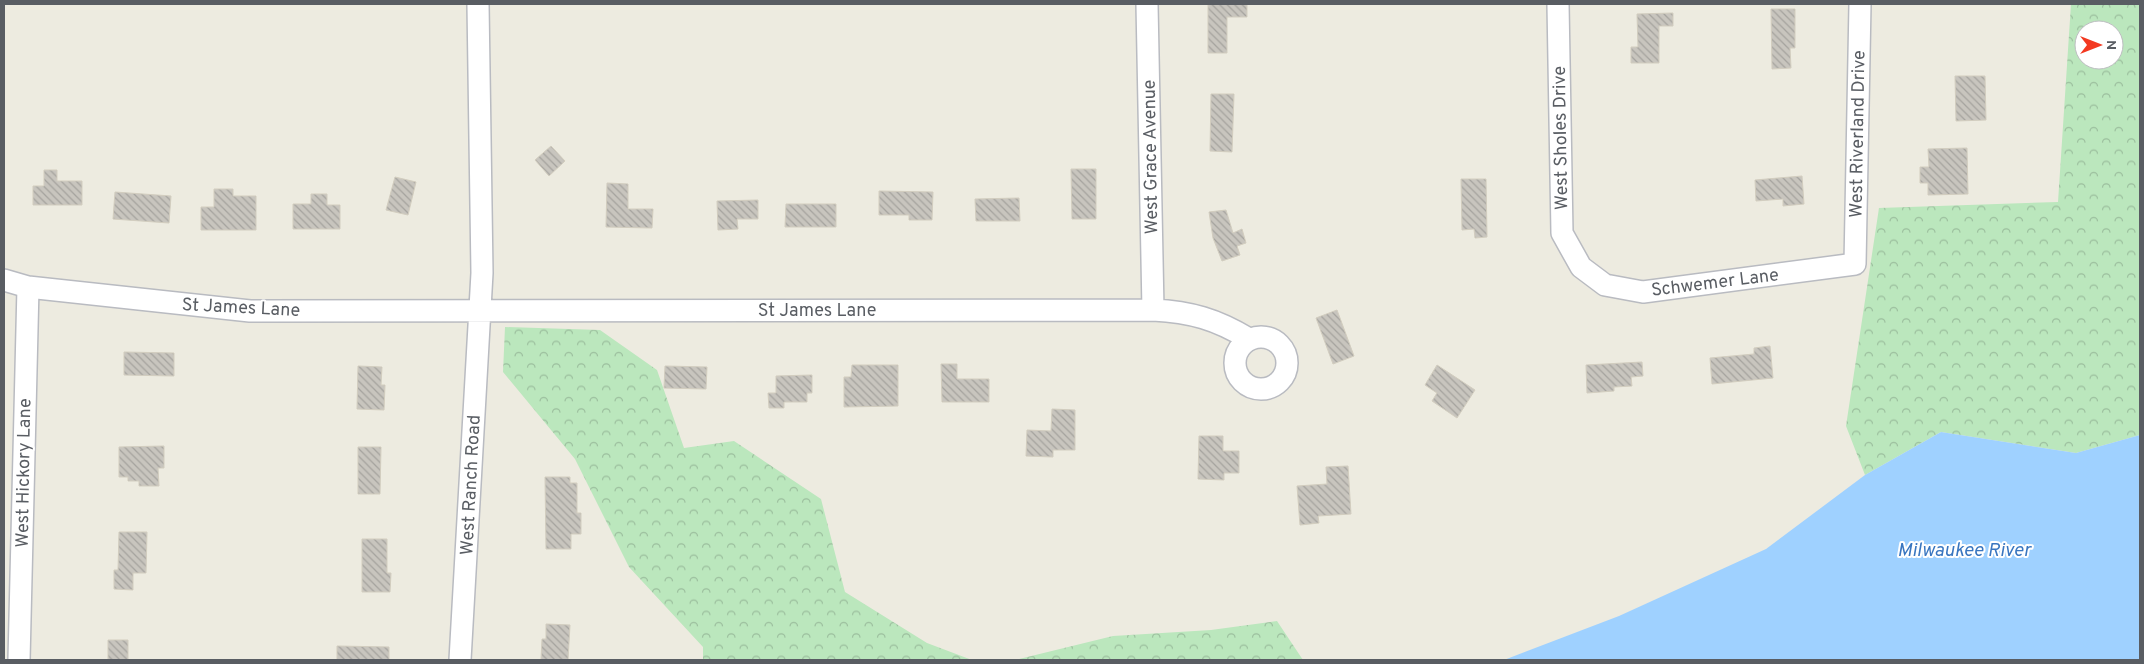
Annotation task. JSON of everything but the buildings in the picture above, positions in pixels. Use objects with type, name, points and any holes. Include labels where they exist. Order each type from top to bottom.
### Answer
[{"type":"street","points":[[478,4],[482,273],[480,311]]},
{"type":"street","name":"West Grace Avenue","points":[[1147,4],[1153,310]]},
{"type":"street","name":"West Sholes Drive","points":[[1558,4],[1562,233],[1580,267]]},
{"type":"street","name":"West Riverland Drive","points":[[1855,264],[1860,4]]},
{"type":"street","name":"Schwemer Lane","points":[[1580,267],[1605,284],[1643,292],[1855,264]]},
{"type":"street","name":"St James Lane","points":[[4,280],[28,287],[250,310],[1175,311],[1212,319],[1248,339]]},
{"type":"street","name":"West Hickory Lane","points":[[19,660],[28,287]]},
{"type":"street","name":"West Ranch Road","points":[[460,660],[480,311]]},
{"type":"green space","points":[[2071,4],[2140,4],[2140,435],[2076,453],[1941,432],[1865,475],[1846,426],[1879,208],[2058,202]]},
{"type":"green space","points":[[505,327],[600,330],[657,370],[684,448],[734,441],[821,499],[845,592],[927,643],[972,660],[703,660],[703,647],[629,567],[575,459],[503,372]]},
{"type":"green space","points":[[1277,621],[1303,660],[1015,660],[1113,636],[1211,630]]},
{"type":"water","name":"Milwaukee River","points":[[1941,432],[2076,453],[2140,435],[2140,660],[1504,660],[1619,616],[1766,549],[1865,475]]}]
